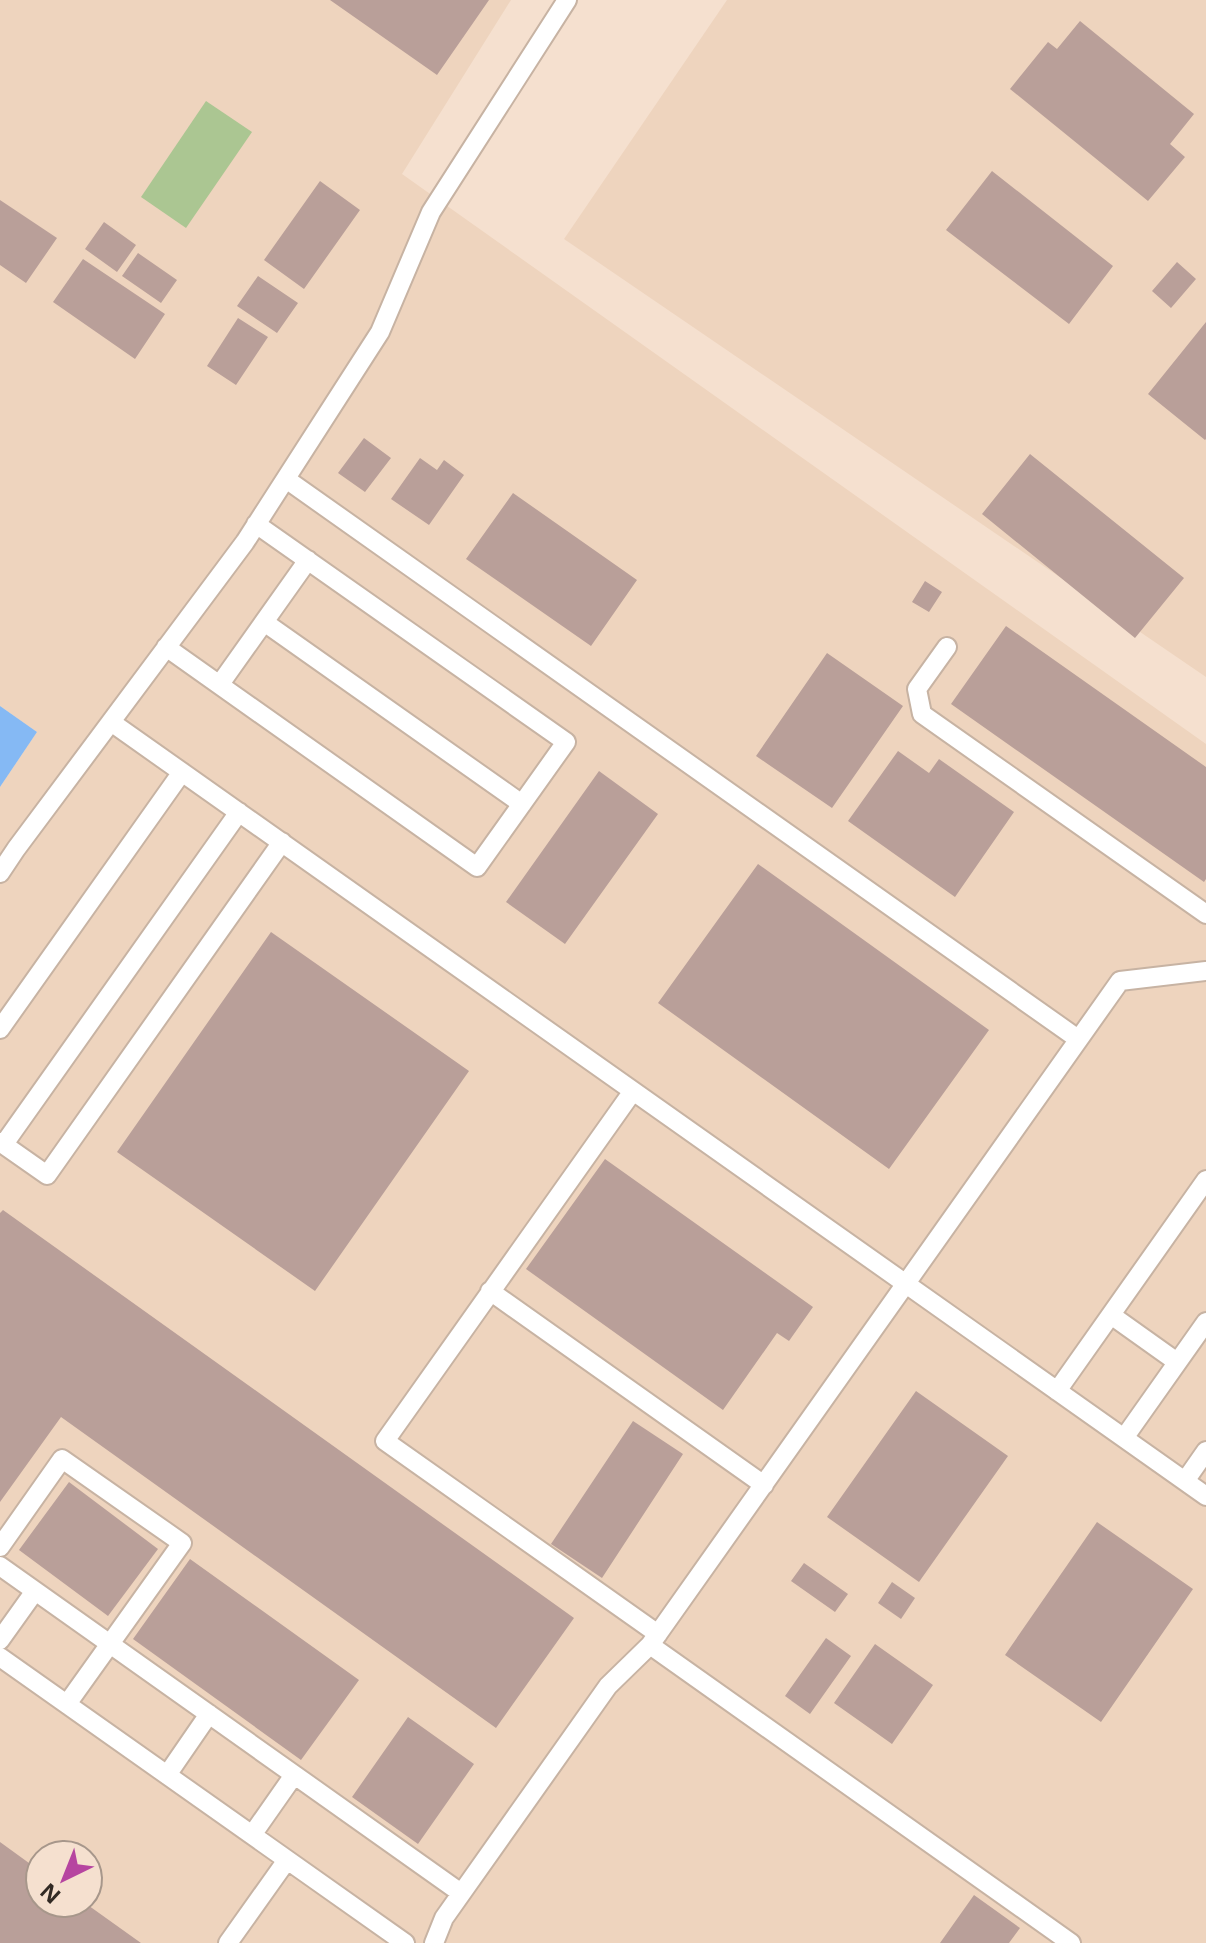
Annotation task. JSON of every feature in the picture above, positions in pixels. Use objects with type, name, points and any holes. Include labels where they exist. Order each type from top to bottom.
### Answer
[{"type":"lane","points":[[0,873],[245,542],[286,479],[380,332],[431,212],[567,0]]},
{"type":"lane","points":[[286,479],[1078,1039]]},
{"type":"lane","points":[[166,647],[477,867],[566,742],[256,524]]},
{"type":"lane","points":[[220,684],[308,560]]},
{"type":"lane","points":[[264,622],[522,804]]},
{"type":"lane","points":[[947,647],[917,689],[922,714],[1206,914]]},
{"type":"lane","points":[[111,722],[1206,1496]]},
{"type":"lane","points":[[0,1029],[182,772]]},
{"type":"lane","points":[[239,812],[2,1143],[47,1175],[282,842]]},
{"type":"lane","points":[[434,1943],[444,1918],[608,1686],[654,1639],[1120,981],[1206,971]]},
{"type":"lane","points":[[633,1091],[385,1441],[1071,1943]]},
{"type":"lane","points":[[1057,1391],[1206,1180]]},
{"type":"lane","points":[[490,1291],[764,1485]]},
{"type":"lane","points":[[1111,1315],[1177,1362]]},
{"type":"lane","points":[[1124,1438],[1206,1322]]},
{"type":"lane","points":[[1185,1481],[1206,1451]]},
{"type":"lane","points":[[0,1547],[62,1459],[182,1543],[67,1704]]},
{"type":"lane","points":[[0,1566],[461,1893]]},
{"type":"lane","points":[[0,1640],[35,1591]]},
{"type":"lane","points":[[0,1657],[405,1943]]},
{"type":"lane","points":[[167,1775],[209,1714]]},
{"type":"lane","points":[[252,1835],[294,1775]]},
{"type":"lane","points":[[228,1943],[287,1860]]},
{"type":"shaded area","points":[[0,0],[511,0],[402,174],[1206,744],[1206,1943],[0,1943],[0,787],[37,732],[0,706]]},
{"type":"shaded area","points":[[727,0],[1206,0],[1206,677],[564,239]]},
{"type":"green space","points":[[206,101],[252,132],[186,228],[141,197]]},
{"type":"water","points":[[0,706],[37,732],[0,787]]},
{"type":"building","points":[[330,0],[489,0],[437,75]]},
{"type":"building","points":[[1080,21],[1194,114],[1170,144],[1185,157],[1148,201],[1010,89],[1048,42],[1057,49]]},
{"type":"building","points":[[992,171],[1113,266],[1069,324],[946,230]]},
{"type":"building","points":[[320,181],[360,210],[304,289],[264,260]]},
{"type":"building","points":[[0,200],[57,238],[26,283],[0,265]]},
{"type":"building","points":[[104,222],[136,245],[117,272],[85,249]]},
{"type":"building","points":[[138,253],[177,280],[161,303],[122,276]]},
{"type":"building","points":[[83,259],[165,314],[135,359],[53,302]]},
{"type":"building","points":[[1177,262],[1196,279],[1171,308],[1152,291]]},
{"type":"building","points":[[258,276],[298,303],[277,333],[237,306]]},
{"type":"building","points":[[238,318],[268,337],[236,385],[207,366]]},
{"type":"building","points":[[1206,322],[1206,439],[1205,440],[1148,394]]},
{"type":"building","points":[[364,438],[391,458],[365,492],[338,473]]},
{"type":"building","points":[[1030,454],[1184,578],[1135,638],[982,514]]},
{"type":"building","points":[[420,458],[437,470],[444,460],[464,475],[429,525],[391,499]]},
{"type":"building","points":[[513,493],[637,580],[591,646],[466,559]]},
{"type":"building","points":[[925,581],[942,592],[929,612],[912,602]]},
{"type":"building","points":[[1006,626],[1206,767],[1204,882],[951,704]]},
{"type":"building","points":[[827,653],[903,706],[832,808],[756,756]]},
{"type":"building","points":[[898,751],[929,773],[939,759],[1014,812],[955,897],[848,821]]},
{"type":"building","points":[[599,771],[658,814],[565,944],[506,902]]},
{"type":"building","points":[[758,864],[989,1030],[889,1169],[658,1003]]},
{"type":"building","points":[[271,932],[469,1071],[315,1291],[117,1152]]},
{"type":"building","points":[[605,1159],[813,1307],[789,1341],[777,1333],[723,1410],[526,1269]]},
{"type":"building","points":[[3,1210],[574,1618],[496,1728],[61,1417],[0,1502],[0,1213]]},
{"type":"building","points":[[916,1391],[1008,1456],[919,1582],[827,1517]]},
{"type":"building","points":[[633,1421],[683,1454],[602,1578],[551,1544]]},
{"type":"building","points":[[69,1482],[158,1549],[108,1616],[19,1550]]},
{"type":"building","points":[[1097,1522],[1193,1589],[1101,1722],[1005,1655]]},
{"type":"building","points":[[190,1559],[359,1680],[301,1760],[133,1639]]},
{"type":"building","points":[[804,1563],[848,1594],[835,1612],[791,1581]]},
{"type":"building","points":[[892,1582],[915,1598],[901,1619],[878,1603]]},
{"type":"building","points":[[826,1638],[851,1656],[810,1714],[785,1696]]},
{"type":"building","points":[[875,1644],[933,1685],[892,1744],[834,1703]]},
{"type":"building","points":[[408,1717],[474,1764],[418,1844],[352,1797]]},
{"type":"building","points":[[0,1842],[24,1859],[24,1919],[104,1919],[104,1917],[141,1943],[0,1943]]},
{"type":"building","points":[[974,1895],[1020,1928],[1009,1943],[940,1943]]}]
